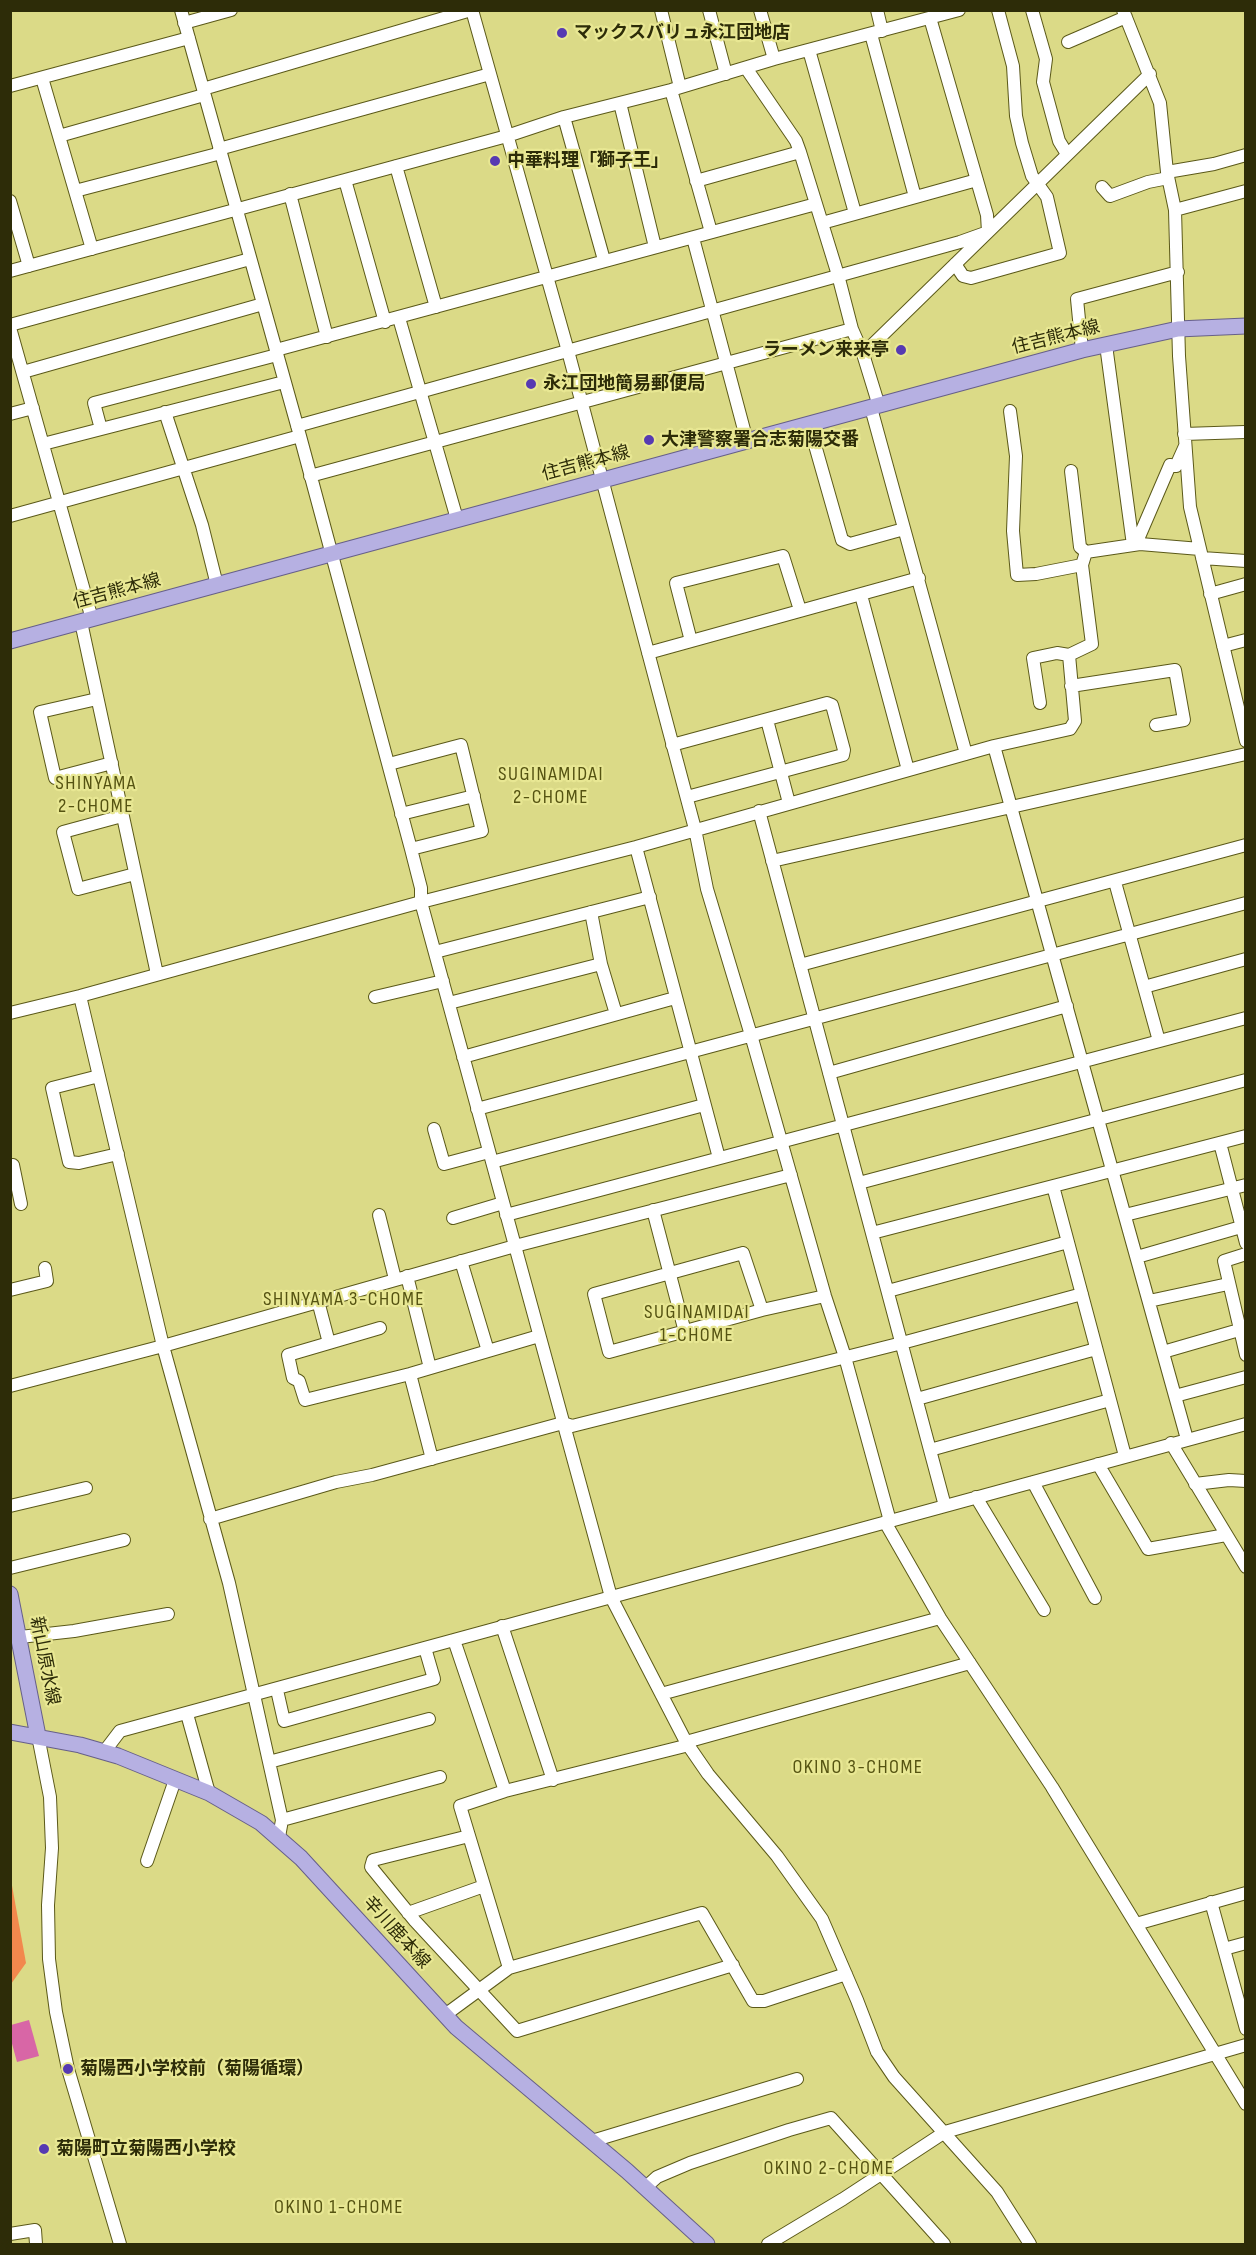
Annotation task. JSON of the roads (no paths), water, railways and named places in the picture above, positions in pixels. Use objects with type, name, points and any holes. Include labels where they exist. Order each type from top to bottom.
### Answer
[{"type":"main road","name":"住吉熊本線","points":[[10,641],[1082,350],[1178,329],[1245,326]]},
{"type":"main road","name":"新山原水線","points":[[10,1594],[38,1736]]},
{"type":"main road","name":"辛川鹿本線","points":[[10,1732],[38,1736],[104,1752],[209,1793],[245,1813],[279,1837],[445,2015],[503,2068],[646,2187],[707,2244]]},
{"type":"street","points":[[181,10],[298,431],[411,849],[421,888],[421,902],[611,1597],[687,1744],[777,1856],[822,1918],[877,2052],[894,2077],[998,2192],[1030,2244]]},
{"type":"street","points":[[184,23],[231,10]]},
{"type":"street","points":[[59,136],[472,10],[568,351],[687,797],[706,889],[782,1141],[825,1296],[845,1357],[887,1522],[940,1618],[1052,1787],[1245,2104]]},
{"type":"street","points":[[661,10],[696,181],[711,232]]},
{"type":"street","points":[[709,10],[726,74]]},
{"type":"street","points":[[760,10],[774,59]]},
{"type":"street","points":[[877,10],[877,33],[915,197]]},
{"type":"street","points":[[10,271],[507,136],[564,117],[676,89],[774,59],[959,10]]},
{"type":"street","points":[[955,264],[963,276],[971,278],[1060,253],[1047,197],[1032,176],[1022,143],[1017,116],[1012,58],[998,10]]},
{"type":"street","points":[[1032,10],[1046,59],[1043,82],[1059,141],[1067,154]]},
{"type":"street","points":[[1068,42],[1124,14],[1160,103],[1168,175],[1175,210],[1178,329],[1190,507],[1223,646],[1240,698],[1245,741]]},
{"type":"street","points":[[930,18],[987,215],[988,232]]},
{"type":"street","points":[[10,86],[189,39]]},
{"type":"street","points":[[809,50],[855,213]]},
{"type":"street","points":[[746,68],[796,141],[800,152],[852,328],[863,354],[904,529],[966,754]]},
{"type":"street","points":[[75,191],[490,74]]},
{"type":"street","points":[[863,354],[1150,74]]},
{"type":"street","points":[[42,78],[93,249]]},
{"type":"street","points":[[620,103],[655,247]]},
{"type":"street","points":[[564,117],[604,260]]},
{"type":"street","points":[[696,181],[800,152]]},
{"type":"street","points":[[1102,187],[1110,196],[1168,175],[1245,155]]},
{"type":"street","points":[[396,165],[436,307]]},
{"type":"street","points":[[345,180],[384,322]]},
{"type":"street","points":[[822,222],[977,180]]},
{"type":"street","points":[[1175,210],[1245,191]]},
{"type":"street","points":[[290,194],[327,337]]},
{"type":"street","points":[[10,201],[29,266]]},
{"type":"street","points":[[101,429],[94,403],[604,260],[816,204]]},
{"type":"street","points":[[10,516],[184,468],[420,391],[988,232]]},
{"type":"street","points":[[693,238],[747,441]]},
{"type":"street","points":[[157,974],[97,699],[87,621],[60,503],[10,326],[250,259]]},
{"type":"street","points":[[1082,350],[1077,298],[1178,272]]},
{"type":"street","points":[[23,372],[263,304]]},
{"type":"street","points":[[399,318],[457,519]]},
{"type":"street","points":[[310,476],[852,328]]},
{"type":"street","points":[[1106,345],[1137,544]]},
{"type":"street","points":[[43,444],[284,382]]},
{"type":"street","points":[[10,414],[33,408]]},
{"type":"street","points":[[1010,411],[1016,456],[1013,531],[1017,575],[1036,574],[1082,565]]},
{"type":"street","points":[[165,412],[208,546],[217,585]]},
{"type":"street","points":[[809,424],[842,540],[850,544],[904,529]]},
{"type":"street","points":[[1185,440],[1245,432]]},
{"type":"street","points":[[1137,544],[1170,465],[1176,466],[1185,440]]},
{"type":"street","points":[[1071,471],[1080,498],[1080,547],[1086,552],[1137,544],[1245,561]]},
{"type":"street","points":[[1040,703],[1033,658],[1057,653],[1069,655],[1092,644],[1082,565],[1086,552]]},
{"type":"street","points":[[691,641],[676,583],[783,556],[800,610]]},
{"type":"street","points":[[648,653],[919,578]]},
{"type":"street","points":[[1210,594],[1245,584]]},
{"type":"street","points":[[861,595],[908,770]]},
{"type":"street","points":[[1223,646],[1245,640]]},
{"type":"street","points":[[10,1013],[80,996],[421,902],[636,847],[994,746],[1070,729],[1075,722],[1069,655]]},
{"type":"street","points":[[1071,686],[1175,670],[1184,720],[1156,725]]},
{"type":"street","points":[[97,699],[40,712],[55,778],[112,763]]},
{"type":"street","points":[[672,745],[827,703],[832,705],[844,750],[843,754],[687,797]]},
{"type":"street","points":[[767,720],[789,803]]},
{"type":"street","points":[[388,764],[461,745],[482,831],[411,849]]},
{"type":"street","points":[[994,746],[1187,1438]]},
{"type":"street","points":[[772,861],[1245,754]]},
{"type":"street","points":[[401,814],[474,796]]},
{"type":"street","points":[[759,811],[945,1506]]},
{"type":"street","points":[[122,816],[63,832],[78,889],[135,874]]},
{"type":"street","points":[[800,965],[1038,903],[1245,845]]},
{"type":"street","points":[[636,847],[719,1158]]},
{"type":"street","points":[[1115,882],[1159,1041]]},
{"type":"street","points":[[435,952],[650,897]]},
{"type":"street","points":[[477,1109],[689,1050],[1053,956],[1245,903]]},
{"type":"street","points":[[591,912],[601,964],[616,1014]]},
{"type":"street","points":[[1144,987],[1245,959]]},
{"type":"street","points":[[449,1003],[601,964]]},
{"type":"street","points":[[375,997],[443,981]]},
{"type":"street","points":[[80,996],[163,1346],[229,1583],[282,1820],[279,1837]]},
{"type":"street","points":[[464,1057],[675,998]]},
{"type":"street","points":[[829,1073],[1067,1006]]},
{"type":"street","points":[[453,1218],[505,1209],[719,1158],[1245,1018]]},
{"type":"street","points":[[99,1076],[52,1088],[69,1162],[79,1163],[118,1154]]},
{"type":"street","points":[[859,1183],[1245,1080]]},
{"type":"street","points":[[434,1129],[444,1164],[490,1157],[704,1105]]},
{"type":"street","points":[[872,1233],[1245,1136]]},
{"type":"street","points":[[1220,1143],[1245,1243]]},
{"type":"street","points":[[10,1166],[13,1165],[21,1204]]},
{"type":"street","points":[[10,1386],[163,1346],[514,1246],[790,1175]]},
{"type":"street","points":[[1125,1215],[1245,1185]]},
{"type":"street","points":[[1053,1186],[1125,1456]]},
{"type":"street","points":[[653,1210],[685,1332]]},
{"type":"street","points":[[380,1215],[430,1368]]},
{"type":"street","points":[[1137,1257],[1241,1227]]},
{"type":"street","points":[[888,1291],[1068,1242]]},
{"type":"street","points":[[762,1310],[743,1253],[594,1294],[609,1352],[762,1310],[825,1296]]},
{"type":"street","points":[[1245,1254],[1224,1261],[1245,1355]]},
{"type":"street","points":[[461,1261],[488,1351]]},
{"type":"street","points":[[10,1290],[47,1281],[45,1268]]},
{"type":"street","points":[[1149,1301],[1228,1284]]},
{"type":"street","points":[[210,1519],[326,1485],[563,1424],[572,1426],[902,1343],[1082,1294]]},
{"type":"street","points":[[318,1301],[329,1343]]},
{"type":"street","points":[[380,1328],[288,1355],[293,1378],[300,1381],[305,1400],[411,1374],[539,1336]]},
{"type":"street","points":[[1163,1352],[1239,1330]]},
{"type":"street","points":[[917,1399],[1096,1349]]},
{"type":"street","points":[[411,1374],[432,1459]]},
{"type":"street","points":[[1175,1395],[1245,1377]]},
{"type":"street","points":[[930,1450],[1110,1400]]},
{"type":"street","points":[[104,1752],[120,1731],[1245,1424]]},
{"type":"street","points":[[1171,1443],[1245,1567]]},
{"type":"street","points":[[1098,1464],[1148,1549],[1226,1535]]},
{"type":"street","points":[[1195,1484],[1229,1480],[1245,1481]]},
{"type":"street","points":[[1033,1482],[1095,1598]]},
{"type":"street","points":[[10,1506],[86,1488]]},
{"type":"street","points":[[976,1497],[1044,1610]]},
{"type":"street","points":[[10,1568],[124,1540]]},
{"type":"street","points":[[20,1637],[74,1631],[168,1614]]},
{"type":"street","points":[[661,1694],[940,1618]]},
{"type":"street","points":[[502,1626],[553,1780]]},
{"type":"street","points":[[454,1640],[505,1791]]},
{"type":"street","points":[[276,1690],[284,1721],[296,1718],[434,1679],[425,1648]]},
{"type":"street","points":[[509,1968],[460,1806],[505,1791],[687,1744],[970,1663]]},
{"type":"street","points":[[186,1714],[209,1793]]},
{"type":"street","points":[[269,1762],[429,1719]]},
{"type":"street","points":[[38,1736],[50,1797],[52,1848],[48,1905],[49,1948],[56,2012],[68,2069],[120,2244]]},
{"type":"street","points":[[282,1820],[440,1777]]},
{"type":"street","points":[[147,1861],[175,1780]]},
{"type":"street","points":[[469,1836],[373,1860],[371,1867],[408,1912],[517,2031],[733,1965]]},
{"type":"street","points":[[408,1912],[484,1886]]},
{"type":"street","points":[[1136,1924],[1245,1893]]},
{"type":"street","points":[[1211,1902],[1224,1949],[1241,1994],[1245,2029]]},
{"type":"street","points":[[445,2015],[509,1968],[702,1912],[753,2001],[764,2001],[846,1974]]},
{"type":"street","points":[[1224,1949],[1245,1943]]},
{"type":"street","points":[[768,2244],[945,2132],[1245,2045]]},
{"type":"street","points":[[592,2141],[797,2079]]},
{"type":"street","points":[[646,2187],[657,2176],[690,2163],[831,2118],[944,2244]]},
{"type":"street","points":[[10,2234],[35,2230],[36,2244]]},
{"type":"place","name":"マックスバリュ永江団地店","points":[[562,33]]},
{"type":"place","name":"中華料理「獅子王」","points":[[495,161]]},
{"type":"place","name":"ラーメン来来亭","points":[[901,350]]},
{"type":"place","name":"永江団地簡易郵便局","points":[[531,384]]},
{"type":"place","name":"大津警察署合志菊陽交番","points":[[649,440]]},
{"type":"place","name":"菊陽西小学校前（菊陽循環）","points":[[68,2069]]},
{"type":"place","name":"菊陽町立菊陽西小学校","points":[[44,2149]]},
{"type":"district","name":"SUGINAMIDAI 2-CHOME","points":[[551,786]]},
{"type":"district","name":"SHINYAMA 2-CHOME","points":[[96,796]]},
{"type":"district","name":"SHINYAMA 3-CHOME","points":[[344,1300]]},
{"type":"district","name":"SUGINAMIDAI 1-CHOME","points":[[697,1324]]},
{"type":"district","name":"OKINO 3-CHOME","points":[[858,1768]]},
{"type":"district","name":"OKINO 2-CHOME","points":[[829,2169]]},
{"type":"district","name":"OKINO 1-CHOME","points":[[339,2208]]}]
